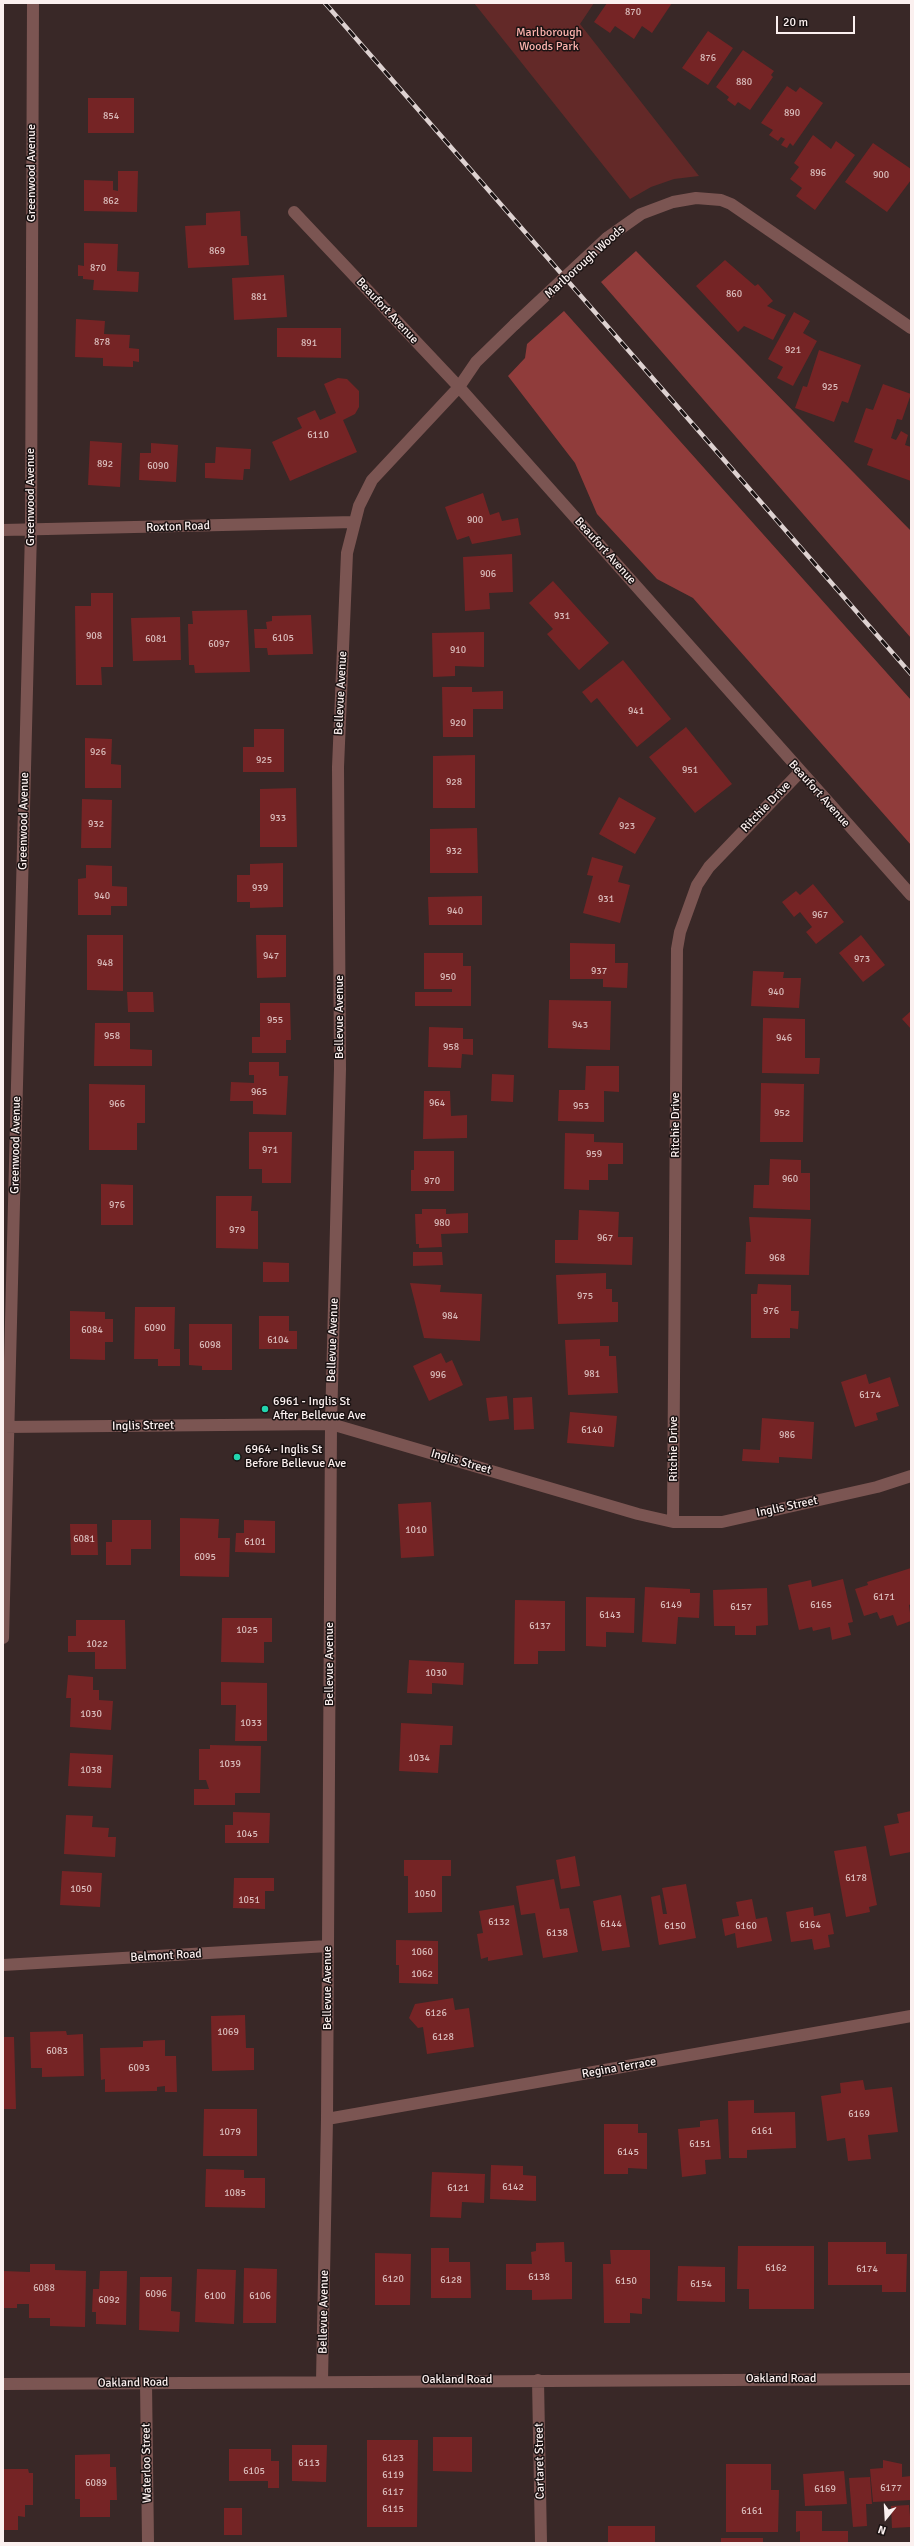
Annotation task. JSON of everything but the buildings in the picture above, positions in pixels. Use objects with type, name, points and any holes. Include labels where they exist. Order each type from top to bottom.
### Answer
[{"type":"street","name":"Greenwood Avenue","points":[[3,1638],[6,1427],[31,531],[34,3]]},
{"type":"street","name":"Marlborough Woods","points":[[459,387],[476,362],[608,238],[641,214],[673,202],[690,198],[721,200],[731,204],[911,328]]},
{"type":"street","name":"Beaufort Avenue","points":[[294,212],[459,387],[911,895]]},
{"type":"street","name":"Bellevue Avenue","points":[[322,2381],[327,2119],[331,1424],[340,1069],[338,767],[347,553],[354,522],[362,498],[372,480],[459,387]]},
{"type":"street","name":"Roxton Road","points":[[3,530],[31,531],[354,522]]},
{"type":"street","name":"Ritchie Drive","points":[[673,1522],[677,957],[680,932],[697,885],[710,867],[800,772]]},
{"type":"street","name":"Inglis Street","points":[[6,1427],[331,1424],[638,1514],[673,1522],[722,1522],[877,1487],[911,1476]]},
{"type":"street","name":"Belmont Road","points":[[3,1965],[328,1946]]},
{"type":"street","name":"Regina Terrace","points":[[327,2119],[911,2016]]},
{"type":"street","name":"Oakland Road","points":[[3,2384],[322,2381],[911,2379]]},
{"type":"street","name":"Cartaret Street","points":[[538,2380],[541,2543]]},
{"type":"street","name":"Waterloo Street","points":[[146,2382],[148,2543]]},
{"type":"green space","name":"Marlborough Woods Park","points":[[474,3],[594,3],[580,24],[699,176],[674,179],[651,187],[630,199]]},
{"type":"shaded area","points":[[636,251],[911,531],[911,638],[601,282]]},
{"type":"shaded area","points":[[564,311],[911,700],[911,845],[693,598],[657,579],[597,514],[575,463],[508,376],[525,358],[527,344]]},
{"type":"railway","points":[[325,3],[911,674]]},
{"type":"place","name":"6961 - Inglis St After Bellevue Ave","points":[[265,1409]]},
{"type":"place","name":"6964 - Inglis St Before Bellevue Ave","points":[[237,1457]]}]
